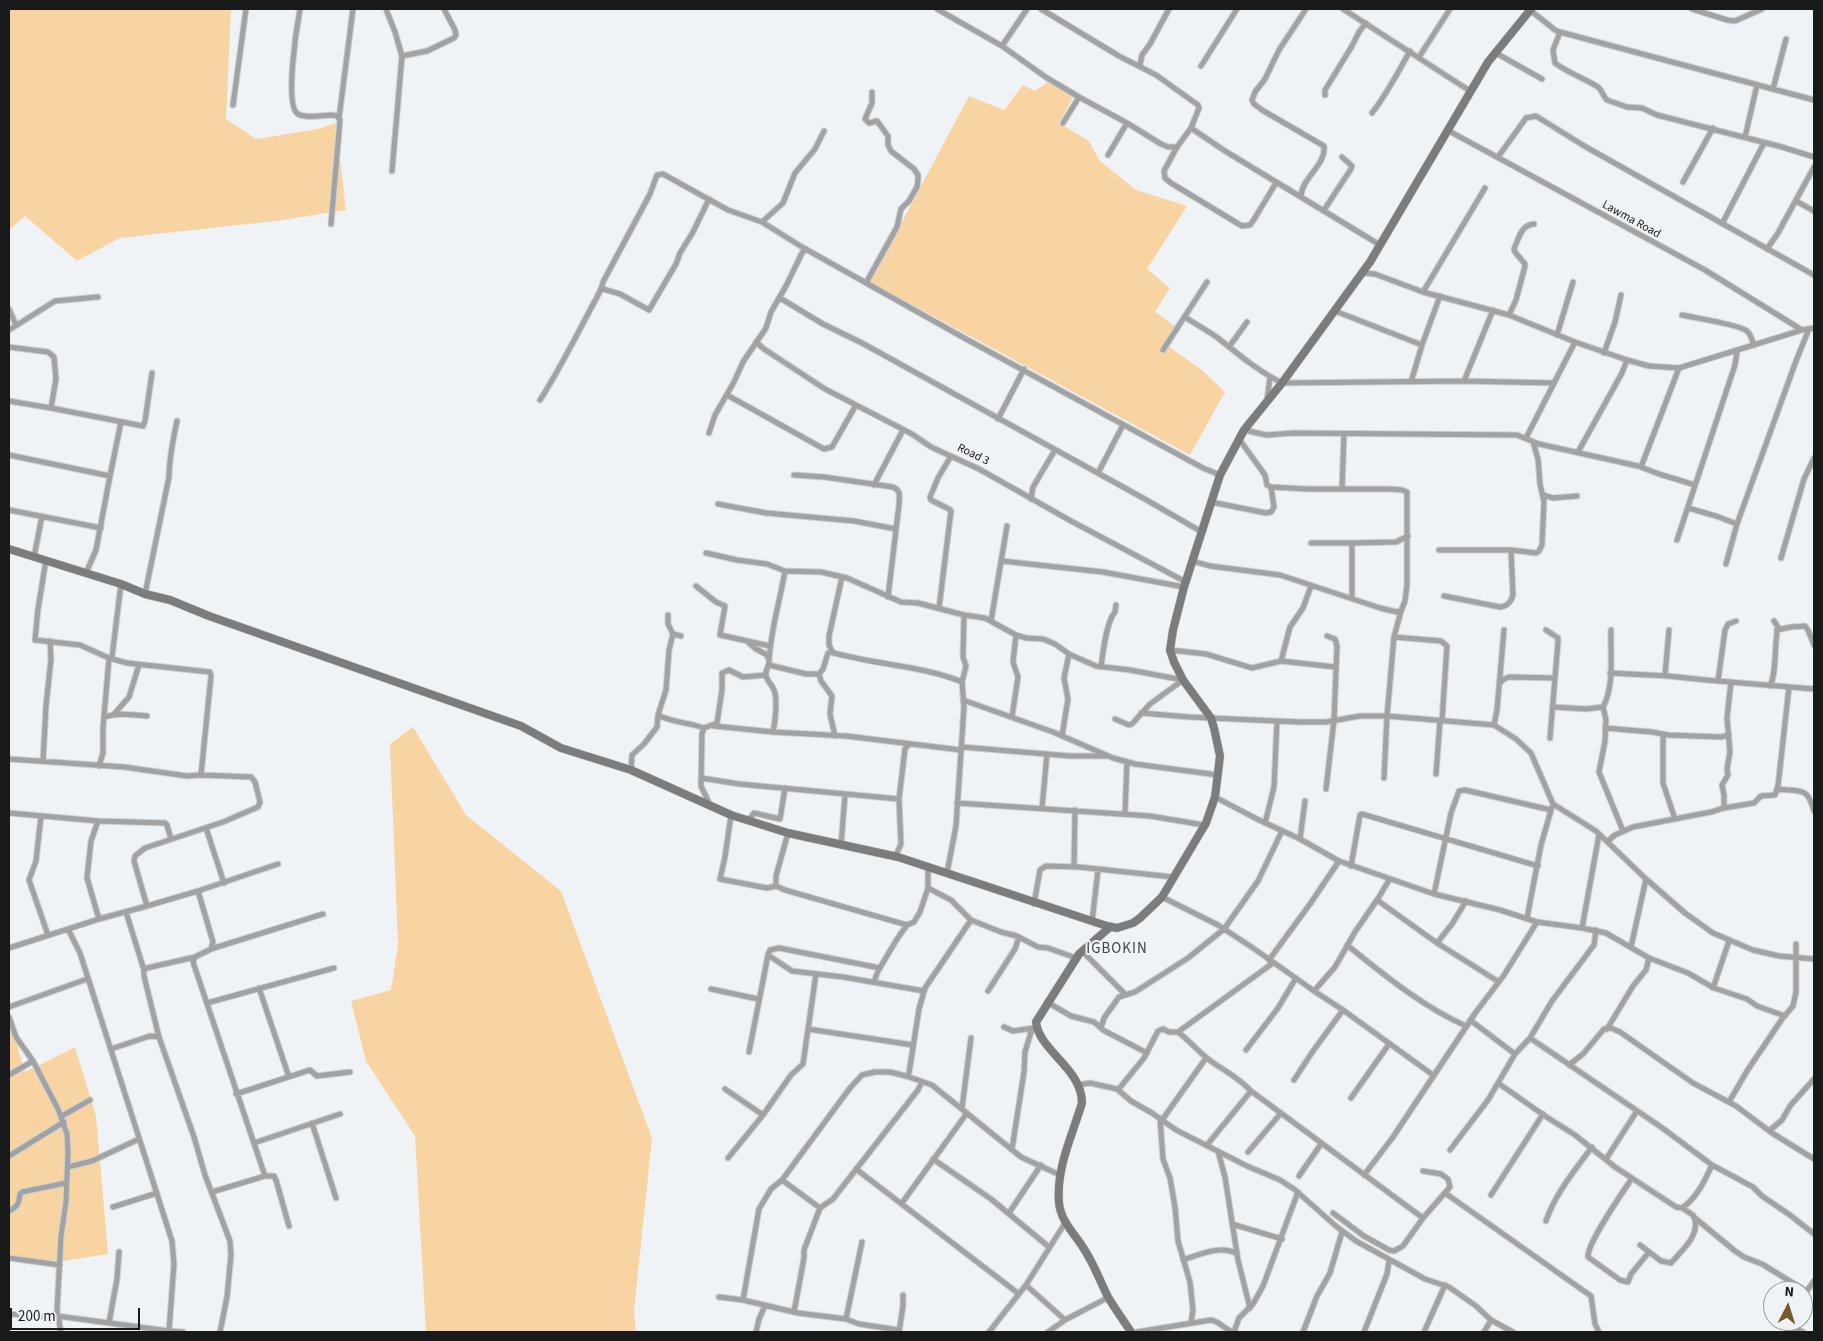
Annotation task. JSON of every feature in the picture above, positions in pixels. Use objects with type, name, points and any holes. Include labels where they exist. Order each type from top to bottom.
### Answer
[{"type":"main road","points":[[9,549],[121,584],[145,594],[170,600],[209,616],[468,706],[521,726],[561,748],[631,770],[731,815],[788,832],[895,857],[1092,922],[1110,927],[1124,927],[1140,918],[1162,897],[1204,825],[1215,797],[1219,747],[1211,718],[1183,680],[1170,650],[1173,630],[1192,560],[1220,475],[1244,430],[1282,383],[1363,273],[1488,62],[1531,9]]},
{"type":"main road","points":[[1110,927],[1076,958],[1047,1002],[1034,1028],[1069,1070],[1082,1095],[1082,1103],[1064,1155],[1060,1175],[1060,1211],[1065,1222],[1084,1249],[1108,1297],[1132,1332]]},
{"type":"street","points":[[233,105],[246,9]]},
{"type":"street","points":[[300,9],[291,88],[293,109],[301,115],[339,118]]},
{"type":"street","points":[[331,224],[340,126],[339,118],[353,9]]},
{"type":"street","points":[[386,9],[402,56],[392,171]]},
{"type":"street","points":[[402,56],[427,51],[456,36],[455,30],[444,9]]},
{"type":"street","points":[[937,9],[1002,46],[1079,97],[1164,146],[1177,147]]},
{"type":"street","points":[[1002,46],[1027,9]]},
{"type":"street","points":[[1041,9],[1119,56],[1140,65],[1163,79],[1198,105],[1199,108],[1191,128],[1177,147],[1164,171],[1165,178],[1242,226],[1250,225],[1276,183]]},
{"type":"street","points":[[1140,65],[1142,55],[1169,9]]},
{"type":"street","points":[[1201,66],[1237,9]]},
{"type":"street","points":[[1301,197],[1302,189],[1324,155],[1324,146],[1262,110],[1252,100],[1279,50],[1306,9]]},
{"type":"street","points":[[1419,57],[1450,9]]},
{"type":"street","points":[[1531,9],[1560,32],[1814,100]]},
{"type":"street","points":[[1692,9],[1735,21],[1762,9]]},
{"type":"street","points":[[1713,15],[1714,9]]},
{"type":"street","points":[[1346,10],[1470,91]]},
{"type":"street","points":[[1325,96],[1325,90],[1352,46],[1358,32],[1366,23]]},
{"type":"street","points":[[1560,32],[1553,50],[1555,63],[1562,69],[1577,74],[1600,89],[1605,99],[1627,107],[1642,108],[1657,114],[1814,157]]},
{"type":"street","points":[[1773,89],[1786,39]]},
{"type":"street","points":[[1372,113],[1410,51]]},
{"type":"street","points":[[1496,53],[1542,79]]},
{"type":"street","points":[[1745,137],[1757,85]]},
{"type":"street","points":[[866,283],[897,227],[900,210],[909,201],[917,187],[918,180],[914,169],[891,152],[888,146],[888,136],[880,123],[877,121],[869,123],[865,119],[872,103],[872,92]]},
{"type":"street","points":[[1063,122],[1079,97]]},
{"type":"street","points":[[1498,157],[1526,118],[1536,116],[1606,158],[1723,222],[1814,275]]},
{"type":"street","points":[[1108,154],[1127,123]]},
{"type":"street","points":[[1191,128],[1276,183],[1380,245]]},
{"type":"street","points":[[1683,182],[1713,128]]},
{"type":"street","points":[[762,222],[783,203],[795,173],[815,149],[824,131]]},
{"type":"street","name":"Lawma Road","points":[[1448,131],[1670,253],[1705,270],[1802,330]]},
{"type":"street","points":[[1723,222],[1764,144]]},
{"type":"street","points":[[1324,210],[1351,169],[1352,166],[1342,158]]},
{"type":"street","points":[[1767,249],[1814,167]]},
{"type":"street","points":[[540,400],[598,294],[603,289],[604,282],[658,175],[664,174],[739,215],[762,222],[803,250],[1123,425],[1203,468],[1220,475]]},
{"type":"street","points":[[1423,292],[1485,188]]},
{"type":"street","points":[[603,289],[620,294],[649,310],[676,264],[709,199]]},
{"type":"street","points":[[1796,201],[1814,212]]},
{"type":"street","points":[[1508,315],[1516,300],[1525,266],[1514,252],[1514,249],[1523,228],[1528,224],[1534,224]]},
{"type":"street","points":[[709,433],[715,415],[743,362],[766,328],[771,312],[780,298],[803,250]]},
{"type":"street","points":[[1370,262],[1375,274]]},
{"type":"street","points":[[1363,273],[1375,274],[1423,292],[1493,310],[1604,353],[1649,366],[1679,368],[1737,352],[1802,330],[1812,329]]},
{"type":"street","points":[[1163,350],[1207,282]]},
{"type":"street","points":[[1557,334],[1573,282]]},
{"type":"street","points":[[1604,353],[1615,322],[1621,295]]},
{"type":"street","points":[[1411,382],[1440,296]]},
{"type":"street","points":[[9,330],[55,301],[98,297]]},
{"type":"street","points":[[780,298],[823,324],[862,343],[1202,532]]},
{"type":"street","points":[[9,309],[16,325]]},
{"type":"street","points":[[1464,382],[1493,310]]},
{"type":"street","points":[[1335,311],[1422,345]]},
{"type":"street","points":[[1682,315],[1745,330],[1749,333],[1754,345]]},
{"type":"street","points":[[1184,317],[1216,337],[1270,377],[1282,383],[1554,383]]},
{"type":"street","points":[[1229,347],[1247,322]]},
{"type":"street","points":[[1726,564],[1737,524],[1796,361],[1812,329]]},
{"type":"street","name":"Road 3","points":[[756,342],[819,385],[920,438],[930,447],[979,469],[1185,585]]},
{"type":"street","points":[[1526,438],[1575,342]]},
{"type":"street","points":[[9,347],[48,352],[54,357],[56,380],[51,408]]},
{"type":"street","points":[[1677,540],[1735,365],[1737,352]]},
{"type":"street","points":[[1578,452],[1622,373],[1627,360]]},
{"type":"street","points":[[1641,467],[1679,368]]},
{"type":"street","points":[[998,419],[1024,370]]},
{"type":"street","points":[[1291,370],[1296,382]]},
{"type":"street","points":[[9,402],[143,426],[152,373]]},
{"type":"street","points":[[1267,402],[1270,377]]},
{"type":"street","points":[[727,395],[824,449],[832,447],[856,405]]},
{"type":"street","points":[[145,594],[169,477],[168,463],[172,440],[178,421]]},
{"type":"street","points":[[86,573],[96,550],[121,422]]},
{"type":"street","points":[[1098,473],[1123,425]]},
{"type":"street","points":[[874,485],[903,430]]},
{"type":"street","points":[[1244,430],[1266,434],[1507,435],[1641,467],[1695,485]]},
{"type":"street","points":[[1342,489],[1344,434]]},
{"type":"street","points":[[1211,502],[1266,513],[1271,512],[1274,507],[1271,486],[1240,439]]},
{"type":"street","points":[[1439,550],[1511,550],[1536,553],[1541,549],[1544,511],[1536,443]]},
{"type":"street","points":[[1031,499],[1033,487],[1055,450]]},
{"type":"street","points":[[9,455],[110,476]]},
{"type":"street","points":[[939,608],[951,511],[931,500],[930,497],[938,478],[951,456]]},
{"type":"street","points":[[1781,558],[1804,479],[1814,458]]},
{"type":"street","points":[[794,475],[893,487],[898,490],[900,494],[888,597]]},
{"type":"street","points":[[1271,486],[1307,489],[1405,491],[1407,494],[1407,585],[1405,601],[1394,637],[1384,778]]},
{"type":"street","points":[[1022,493],[1033,487]]},
{"type":"street","points":[[1543,495],[1553,498],[1576,496]]},
{"type":"street","points":[[718,504],[775,515],[854,521],[896,529]]},
{"type":"street","points":[[1688,508],[1737,524]]},
{"type":"street","points":[[9,510],[101,528]]},
{"type":"street","points":[[34,557],[42,516]]},
{"type":"street","points":[[991,621],[1007,526]]},
{"type":"street","points":[[1311,543],[1396,542],[1408,536]]},
{"type":"street","points":[[1352,543],[1352,598]]},
{"type":"street","points":[[1444,596],[1500,607],[1505,606],[1512,601],[1513,595],[1511,550]]},
{"type":"street","points":[[706,553],[767,564],[785,571],[821,572],[842,577],[856,581],[888,597],[906,603],[985,618],[1016,635],[1048,641],[1092,665],[1183,680]]},
{"type":"street","points":[[46,560],[35,640],[80,645],[109,658],[140,665],[208,671],[211,674],[210,704],[201,775]]},
{"type":"street","points":[[1192,560],[1210,566],[1276,574],[1380,608],[1397,612],[1401,611]]},
{"type":"street","points":[[1002,561],[1103,572],[1185,585]]},
{"type":"street","points":[[773,732],[776,718],[775,694],[766,672],[769,665],[770,646],[785,571]]},
{"type":"street","points":[[833,653],[829,636],[842,577]]},
{"type":"street","points":[[99,766],[103,753],[109,658],[112,657],[121,584]]},
{"type":"street","points":[[696,586],[716,602],[726,606],[720,635],[770,646]]},
{"type":"street","points":[[1281,661],[1290,627],[1303,608],[1311,586]]},
{"type":"street","points":[[1101,667],[1109,625],[1116,605]]},
{"type":"street","points":[[631,770],[632,755],[657,728],[658,715],[666,690],[669,650],[673,634],[668,624],[668,615]]},
{"type":"street","points":[[947,873],[955,834],[962,749],[964,707],[962,682],[965,678],[966,666],[963,657],[964,615]]},
{"type":"street","points":[[1718,681],[1725,630],[1728,624],[1736,621]]},
{"type":"street","points":[[1770,686],[1773,679],[1775,636],[1778,627],[1774,621]]},
{"type":"street","points":[[1777,630],[1804,626],[1808,630],[1814,645]]},
{"type":"street","points":[[1494,725],[1500,683],[1504,630]]},
{"type":"street","points":[[1546,630],[1558,638],[1550,738]]},
{"type":"street","points":[[1611,630],[1610,673],[1607,698],[1602,707],[1606,720],[1605,741],[1599,772],[1623,830]]},
{"type":"street","points":[[1665,676],[1669,630]]},
{"type":"street","points":[[673,634],[681,636]]},
{"type":"street","points":[[1012,717],[1018,677],[1013,662],[1016,635]]},
{"type":"street","points":[[1326,789],[1334,720],[1336,678],[1336,642],[1333,638],[1327,636]]},
{"type":"street","points":[[1394,637],[1441,641],[1447,646],[1436,774]]},
{"type":"street","points":[[43,760],[51,659],[50,641]]},
{"type":"street","points":[[747,642],[767,655],[768,658]]},
{"type":"street","points":[[1170,650],[1206,654],[1252,668],[1281,661],[1335,667]]},
{"type":"street","points":[[819,674],[823,669],[828,653],[833,653],[951,677],[962,682]]},
{"type":"street","points":[[1062,736],[1068,699],[1064,678],[1069,654]]},
{"type":"street","points":[[116,713],[129,697],[140,665]]},
{"type":"street","points":[[769,665],[806,674],[819,674]]},
{"type":"street","points":[[713,726],[717,723],[719,716],[722,672],[729,670],[743,677],[766,675]]},
{"type":"street","points":[[1610,673],[1814,688]]},
{"type":"street","points":[[819,674],[821,681],[832,696],[830,714],[835,736]]},
{"type":"street","points":[[1500,683],[1504,679],[1509,678],[1555,678]]},
{"type":"street","points":[[1115,719],[1129,725],[1132,724],[1150,704],[1183,680]]},
{"type":"street","points":[[1724,808],[1722,785],[1728,775],[1727,769],[1730,752],[1727,718],[1731,682]]},
{"type":"street","points":[[1608,842],[1614,835],[1623,830],[1754,803],[1761,796],[1775,796],[1779,788],[1789,687]]},
{"type":"street","points":[[963,700],[1127,762],[1218,775]]},
{"type":"street","points":[[1553,707],[1586,709],[1602,707]]},
{"type":"street","points":[[1142,712],[1211,718],[1326,722],[1372,715],[1494,725],[1516,739],[1531,753],[1552,807],[1527,918]]},
{"type":"street","points":[[104,717],[116,713],[147,716]]},
{"type":"street","points":[[658,715],[670,721],[693,724],[704,728],[713,726],[835,736],[901,743],[906,747],[1108,756]]},
{"type":"street","points":[[1265,823],[1274,787],[1278,721]]},
{"type":"street","points":[[704,728],[701,746],[704,779],[701,784],[711,807]]},
{"type":"street","points":[[1605,728],[1663,734],[1721,737],[1729,735]]},
{"type":"street","points":[[1663,734],[1662,783],[1675,819]]},
{"type":"street","points":[[895,857],[901,840],[899,799],[906,747]]},
{"type":"street","points":[[1042,808],[1047,754]]},
{"type":"street","points":[[9,759],[43,760],[150,770],[187,776],[251,777],[255,782],[260,802],[258,806],[206,828],[146,848],[134,858],[148,906]]},
{"type":"street","points":[[1125,814],[1127,762]]},
{"type":"street","points":[[704,779],[845,796],[899,799]]},
{"type":"street","points":[[749,820],[754,813],[780,819],[784,788]]},
{"type":"street","points":[[1779,788],[1800,790],[1807,794],[1814,812]]},
{"type":"street","points":[[1434,894],[1451,813],[1458,791],[1465,790],[1552,807],[1608,842],[1685,913],[1713,933],[1729,941],[1768,954],[1814,959]]},
{"type":"street","points":[[841,845],[845,796]]},
{"type":"street","points":[[1215,797],[1265,823],[1300,838],[1351,866],[1434,894],[1466,901],[1537,922],[1596,930],[1615,937],[1649,958],[1688,973],[1713,988],[1747,999],[1757,1006],[1785,1016]]},
{"type":"street","points":[[1300,838],[1306,801]]},
{"type":"street","points":[[957,803],[1150,816],[1204,825]]},
{"type":"street","points":[[1074,867],[1075,810]]},
{"type":"street","points":[[9,813],[98,821],[165,824],[168,825],[171,839]]},
{"type":"street","points":[[1351,866],[1357,824],[1362,814],[1538,866]]},
{"type":"street","points":[[731,815],[720,879],[767,888],[776,886],[907,925]]},
{"type":"street","points":[[41,816],[36,861],[29,880],[48,935]]},
{"type":"street","points":[[98,821],[91,841],[86,878],[99,919]]},
{"type":"street","points":[[206,828],[224,883]]},
{"type":"street","points":[[1101,1028],[1103,1020],[1118,997],[1135,992],[1188,958],[1224,929],[1258,880],[1282,831]]},
{"type":"street","points":[[776,886],[775,881],[788,832]]},
{"type":"street","points":[[1582,928],[1599,835]]},
{"type":"street","points":[[1118,1090],[1147,1053],[1156,1034],[1160,1030],[1178,1032],[1271,962],[1339,861]]},
{"type":"street","points":[[9,948],[99,919],[224,883],[278,864]]},
{"type":"street","points":[[1034,904],[1042,868],[1046,866],[1173,877]]},
{"type":"street","points":[[874,982],[880,968],[907,925],[916,919],[928,888],[928,868]]},
{"type":"street","points":[[1092,922],[1098,870]]},
{"type":"street","points":[[1631,947],[1646,879]]},
{"type":"street","points":[[1314,991],[1335,967],[1389,880]]},
{"type":"street","points":[[928,888],[951,900],[971,920],[1020,937],[1038,947],[1048,948],[1076,958]]},
{"type":"street","points":[[198,891],[213,942],[211,949]]},
{"type":"street","points":[[1162,897],[1224,929],[1343,1010],[1433,1075]]},
{"type":"street","points":[[1377,900],[1437,943],[1499,982]]},
{"type":"street","points":[[1437,943],[1452,924],[1466,901]]},
{"type":"street","points":[[126,912],[144,970],[159,1036],[226,1229],[231,1255],[227,1297],[220,1332]]},
{"type":"street","points":[[144,970],[195,957],[211,949],[323,914]]},
{"type":"street","points":[[909,1073],[924,991],[971,920]]},
{"type":"street","points":[[1364,1175],[1394,1137],[1433,1075],[1470,1020],[1499,982],[1537,922]]},
{"type":"street","points":[[68,929],[80,953],[172,1241],[174,1264],[173,1296],[169,1331]]},
{"type":"street","points":[[1450,1150],[1488,1100],[1515,1054],[1530,1038],[1552,1002],[1594,945],[1596,930]]},
{"type":"street","points":[[988,991],[1020,937]]},
{"type":"street","points":[[1713,988],[1729,941]]},
{"type":"street","points":[[1729,1102],[1747,1071],[1794,1006],[1796,944]]},
{"type":"street","points":[[1347,945],[1418,999],[1466,1026]]},
{"type":"street","points":[[749,1052],[758,999],[770,950],[779,948],[880,968]]},
{"type":"street","points":[[1082,952],[1125,994]]},
{"type":"street","points":[[768,955],[792,971],[924,991]]},
{"type":"street","points":[[195,957],[193,962],[265,1176]]},
{"type":"street","points":[[1569,1065],[1583,1054],[1601,1031],[1607,1028],[1633,986],[1646,970],[1649,958]]},
{"type":"street","points":[[207,1003],[334,968]]},
{"type":"street","points":[[728,1158],[791,1075],[802,1066],[816,974]]},
{"type":"street","points":[[9,1007],[88,978]]},
{"type":"street","points":[[1246,1050],[1278,1008],[1296,978]]},
{"type":"street","points":[[259,988],[289,1077]]},
{"type":"street","points":[[711,989],[758,999]]},
{"type":"street","points":[[1047,1002],[1071,1016],[1094,1022],[1101,1028],[1147,1053]]},
{"type":"street","points":[[1294,1080],[1343,1010]]},
{"type":"street","points":[[9,1017],[16,1037],[33,1061],[63,1119],[67,1134],[68,1167],[66,1202],[61,1236],[57,1316],[62,1332]]},
{"type":"street","points":[[1094,1022],[1103,1020]]},
{"type":"street","points":[[1470,1020],[1515,1054]]},
{"type":"street","points":[[1004,1027],[1013,1030],[1034,1028],[1025,1052],[1024,1072],[1012,1149]]},
{"type":"street","points":[[1607,1028],[1620,1032],[1693,1083],[1729,1102],[1814,1159]]},
{"type":"street","points":[[808,1029],[913,1045]]},
{"type":"street","points":[[1178,1032],[1206,1058],[1241,1081],[1251,1091],[1321,1144],[1423,1218]]},
{"type":"street","points":[[111,1049],[150,1036],[159,1036]]},
{"type":"street","points":[[962,1108],[971,1038]]},
{"type":"street","points":[[1530,1038],[1712,1165],[1752,1187],[1814,1234]]},
{"type":"street","points":[[1351,1098],[1389,1044]]},
{"type":"street","points":[[1191,1323],[1193,1310],[1190,1282],[1180,1251],[1170,1178],[1163,1159],[1161,1119],[1206,1058]]},
{"type":"street","points":[[9,1075],[33,1061]]},
{"type":"street","points":[[236,1094],[310,1070],[317,1076],[350,1072]]},
{"type":"street","points":[[743,1300],[758,1209],[771,1189],[782,1180],[850,1088],[867,1072],[890,1072],[932,1085],[1021,1157],[1060,1175]]},
{"type":"street","points":[[1770,1131],[1782,1120],[1790,1106],[1814,1079]]},
{"type":"street","points":[[794,1312],[804,1250],[820,1208],[833,1198],[918,1090],[922,1082]]},
{"type":"street","points":[[1078,1086],[1090,1083],[1118,1090],[1131,1101],[1176,1130],[1280,1180],[1298,1192],[1342,1232],[1389,1261],[1425,1279],[1445,1285],[1476,1306],[1491,1320],[1512,1332]]},
{"type":"street","points":[[1498,1083],[1592,1147],[1632,1178],[1676,1207],[1691,1213],[1744,1257],[1762,1264],[1786,1281]]},
{"type":"street","points":[[725,1089],[762,1115]]},
{"type":"street","points":[[1207,1145],[1251,1091]]},
{"type":"street","points":[[9,1156],[90,1100]]},
{"type":"street","points":[[1606,1159],[1637,1111]]},
{"type":"street","points":[[902,1203],[967,1113]]},
{"type":"street","points":[[1248,1152],[1281,1113]]},
{"type":"street","points":[[254,1143],[340,1114]]},
{"type":"street","points":[[1490,1195],[1543,1114]]},
{"type":"street","points":[[312,1123],[336,1198]]},
{"type":"street","points":[[68,1167],[92,1161],[139,1139]]},
{"type":"street","points":[[1299,1176],[1321,1144]]},
{"type":"street","points":[[1546,1221],[1550,1209],[1558,1196],[1592,1147]]},
{"type":"street","points":[[1218,1151],[1225,1177],[1235,1251],[1246,1298],[1252,1304]]},
{"type":"street","points":[[933,1159],[1009,1213],[1049,1247]]},
{"type":"street","points":[[1009,1213],[1041,1165]]},
{"type":"street","points":[[1682,1208],[1687,1205],[1704,1183],[1712,1165]]},
{"type":"street","points":[[856,1169],[1019,1294]]},
{"type":"street","points":[[1333,1213],[1364,1236],[1394,1251],[1403,1246],[1423,1218],[1450,1187],[1448,1179],[1441,1174],[1422,1171]]},
{"type":"street","points":[[212,1192],[265,1176],[274,1176],[289,1226]]},
{"type":"street","points":[[1632,1178],[1588,1251],[1588,1257],[1620,1280],[1628,1282],[1631,1274],[1649,1252]]},
{"type":"street","points":[[782,1180],[820,1208]]},
{"type":"street","points":[[9,1211],[20,1203],[20,1194],[22,1192],[66,1183]]},
{"type":"street","points":[[113,1208],[156,1192]]},
{"type":"street","points":[[1137,1332],[1213,1320],[1223,1328],[1233,1332],[1239,1318],[1252,1304],[1263,1286],[1298,1192]]},
{"type":"street","points":[[1446,1193],[1591,1296],[1595,1324],[1599,1332]]},
{"type":"street","points":[[1640,1245],[1661,1261],[1671,1263],[1688,1245],[1696,1228],[1695,1218]]},
{"type":"street","points":[[989,1332],[1026,1285],[1065,1222]]},
{"type":"street","points":[[1232,1224],[1282,1239]]},
{"type":"street","points":[[1303,1332],[1317,1296],[1330,1272],[1342,1232]]},
{"type":"street","points":[[846,1319],[862,1242]]},
{"type":"street","points":[[1183,1260],[1221,1250],[1235,1251]]},
{"type":"street","points":[[1180,1251],[1196,1256]]},
{"type":"street","points":[[109,1323],[117,1279],[119,1252]]},
{"type":"street","points":[[9,1258],[60,1265]]},
{"type":"street","points":[[1364,1332],[1388,1274],[1389,1261]]},
{"type":"street","points":[[1026,1285],[1065,1320]]},
{"type":"street","points":[[1424,1332],[1445,1285]]},
{"type":"street","points":[[718,1297],[743,1300],[794,1312],[846,1319],[858,1324],[899,1331],[903,1295]]},
{"type":"street","points":[[1048,1332],[1065,1320],[1108,1297]]},
{"type":"street","points":[[756,1332],[765,1306]]},
{"type":"street","points":[[9,1314],[57,1316],[183,1332]]},
{"type":"street","points":[[1484,1332],[1491,1320]]},
{"type":"shaded area","points":[[9,9],[231,9],[226,119],[256,139],[318,129],[336,123],[346,210],[276,221],[120,238],[77,261],[25,216],[9,230]]},
{"type":"shaded area","points":[[1049,81],[1073,97],[1059,123],[1089,141],[1099,160],[1136,190],[1187,206],[1147,269],[1170,288],[1155,312],[1176,327],[1167,345],[1203,371],[1225,392],[1190,455],[870,282],[969,96],[1004,110],[1023,85],[1035,91]]},
{"type":"shaded area","points":[[413,727],[466,815],[561,891],[652,1138],[634,1311],[636,1332],[426,1332],[415,1136],[366,1061],[351,1001],[391,990],[398,945],[390,744]]},
{"type":"shaded area","points":[[9,1017],[25,1072],[75,1047],[96,1116],[108,1254],[64,1261],[9,1259]]},
{"type":"district","name":"IGBOKIN","points":[[1117,950]]}]
